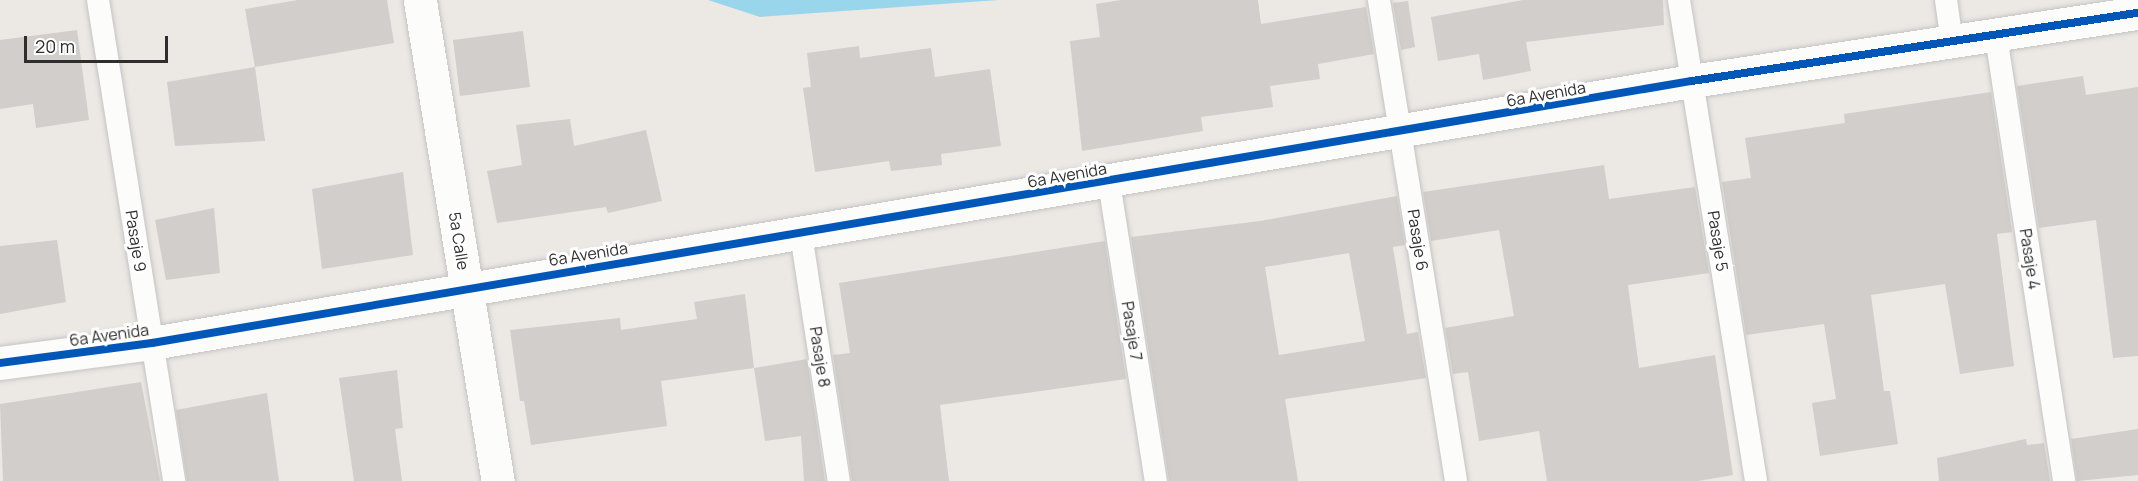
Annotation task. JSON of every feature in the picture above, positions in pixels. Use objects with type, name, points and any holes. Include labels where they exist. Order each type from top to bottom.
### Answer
[{"type":"street","name":"5a Calle","points":[[420,1],[498,481]]},
{"type":"street","name":"6a Avenida","points":[[0,363],[152,343],[467,287],[801,234],[1401,133],[1692,81],[2138,13]]},
{"type":"lane","name":"Pasaje 9","points":[[98,0],[174,481]]},
{"type":"lane","name":"Pasaje 6","points":[[1379,0],[1456,481]]},
{"type":"lane","name":"Pasaje 5","points":[[1679,0],[1756,481]]},
{"type":"lane","points":[[1946,0],[1952,42]]},
{"type":"lane","name":"Pasaje 4","points":[[1995,36],[2064,481]]},
{"type":"lane","name":"Pasaje 7","points":[[1109,182],[1156,481]]},
{"type":"lane","name":"Pasaje 8","points":[[801,234],[839,481]]},
{"type":"water","points":[[708,0],[999,0],[760,17]]},
{"type":"building","points":[[298,0],[387,0],[394,43],[255,67],[245,9]]},
{"type":"building","points":[[1121,0],[1258,0],[1261,24],[1366,7],[1374,54],[1318,64],[1320,79],[1270,86],[1273,107],[1201,117],[1203,131],[1082,151],[1070,41],[1100,37],[1096,4]]},
{"type":"building","points":[[1523,0],[1663,0],[1664,25],[1526,42],[1531,71],[1483,80],[1479,54],[1438,61],[1431,17]]},
{"type":"building","points":[[1408,1],[1415,47],[1401,50],[1393,3]]},
{"type":"building","points":[[77,30],[89,120],[36,128],[33,104],[0,109],[0,40]]},
{"type":"building","points":[[523,31],[530,87],[460,96],[453,40]]},
{"type":"building","points":[[859,46],[860,58],[931,48],[935,77],[990,69],[1001,146],[941,154],[942,165],[891,171],[889,161],[815,172],[803,88],[811,87],[807,53]]},
{"type":"building","points":[[255,67],[265,141],[175,146],[167,82]]},
{"type":"building","points":[[2083,76],[2086,95],[2138,87],[2138,356],[2113,358],[2096,220],[2039,228],[2017,86]]},
{"type":"building","points":[[1991,92],[2012,232],[1997,234],[2014,366],[1960,374],[1945,284],[1871,295],[1884,391],[1890,391],[1898,444],[1820,456],[1812,403],[1836,399],[1824,324],[1746,335],[1722,182],[1751,178],[1745,138],[1845,123],[1844,114]]},
{"type":"building","points":[[570,119],[574,146],[646,130],[662,201],[608,213],[606,207],[497,223],[487,171],[522,165],[516,125]]},
{"type":"building","points":[[1604,165],[1609,199],[1695,187],[1709,273],[1628,285],[1639,368],[1715,355],[1733,475],[1698,481],[1547,481],[1539,431],[1479,441],[1468,372],[1453,374],[1445,328],[1514,316],[1499,230],[1431,241],[1423,192]]},
{"type":"building","points":[[403,172],[413,255],[322,269],[312,189]]},
{"type":"building","points":[[1397,196],[1405,245],[1393,247],[1407,334],[1418,332],[1426,378],[1285,399],[1298,481],[1169,481],[1131,237],[1260,221]],"holes":[[[1349,253],[1365,341],[1279,355],[1265,267]]]},
{"type":"building","points":[[214,208],[220,273],[166,280],[155,220]]},
{"type":"building","points":[[57,240],[66,302],[0,314],[0,246]]},
{"type":"building","points":[[1105,241],[1126,379],[940,405],[949,481],[852,481],[833,355],[850,353],[839,283]]},
{"type":"building","points":[[745,294],[754,368],[661,381],[667,426],[531,445],[524,401],[520,401],[510,330],[620,318],[621,330],[697,319],[694,302]]},
{"type":"building","points":[[807,359],[825,481],[804,481],[801,436],[765,441],[754,368]]},
{"type":"building","points":[[397,370],[403,428],[395,429],[402,481],[354,481],[339,378]]},
{"type":"building","points":[[141,382],[160,481],[3,481],[0,404]]},
{"type":"building","points":[[267,393],[279,481],[187,481],[176,410]]},
{"type":"building","points":[[2138,429],[2138,475],[2077,481],[2071,439]]},
{"type":"building","points":[[2026,439],[2027,445],[2044,443],[2050,481],[1939,481],[1937,458]]},
{"type":"cycle path","points":[[0,363],[152,343],[1692,81],[2138,13]]}]
